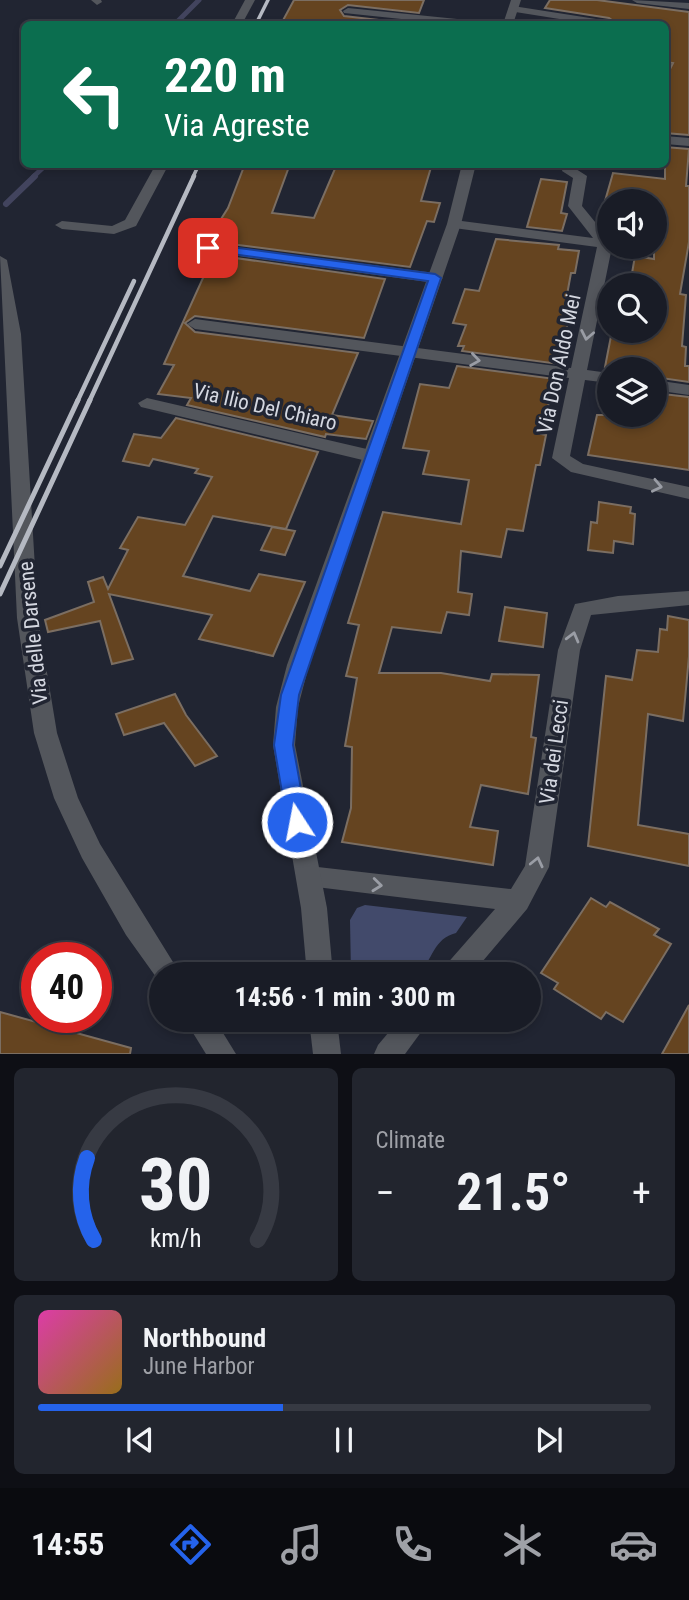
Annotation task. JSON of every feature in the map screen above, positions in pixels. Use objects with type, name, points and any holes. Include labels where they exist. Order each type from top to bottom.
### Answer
[{"type":"street","points":[[239,21],[250,0]]},
{"type":"street","points":[[637,0],[689,6]]},
{"type":"street","points":[[515,5],[594,21]]},
{"type":"street","points":[[350,6],[456,21]]},
{"type":"street","points":[[669,140],[689,142]]},
{"type":"street","points":[[62,225],[114,230],[131,223],[161,168]]},
{"type":"street","points":[[319,962],[317,924],[288,775],[284,745],[285,719],[298,665],[454,224],[468,168]]},
{"type":"street","points":[[569,168],[569,171],[580,176],[575,206],[597,234]]},
{"type":"street","points":[[454,224],[597,243]]},
{"type":"street","points":[[185,244],[435,278]]},
{"type":"street","name":"Via Don Aldo Mei","points":[[602,259],[561,456],[576,468],[689,493]]},
{"type":"street","name":"Via delle Darsene","points":[[0,260],[12,335],[28,622],[45,732],[56,770],[81,833],[131,921],[159,962]]},
{"type":"street","points":[[195,324],[597,377]]},
{"type":"street","points":[[667,387],[689,390]]},
{"type":"street","name":"Via Ilio Del Chiaro","points":[[147,403],[371,456]]},
{"type":"street","name":"Via dei Lecci","points":[[465,962],[518,901],[537,867],[569,650],[582,609],[618,603],[689,598]]},
{"type":"street","points":[[309,877],[518,901]]},
{"type":"street","points":[[207,1032],[222,1054]]},
{"type":"street","points":[[324,1032],[327,1054]]},
{"type":"street","points":[[388,1054],[406,1032]]},
{"type":"shaded area","points":[[365,905],[467,917],[456,933],[438,945],[427,962],[351,962],[350,920],[357,908]]},
{"type":"building","points":[[294,0],[424,0],[419,13],[348,5],[340,10],[344,16],[388,21],[283,21]]},
{"type":"building","points":[[550,0],[597,0],[689,12],[689,135],[669,133],[669,71],[673,63],[669,62],[669,21],[613,21],[609,18],[545,8]]},
{"type":"building","points":[[669,147],[689,149],[686,186],[689,186],[689,242],[680,294],[686,295],[682,346],[686,347],[685,366],[689,366],[689,382],[667,379],[667,357],[607,357],[610,343],[667,343],[667,273],[632,273],[634,259],[667,259],[667,189],[608,189],[613,173],[665,179],[665,168],[669,168]]},
{"type":"building","points":[[243,168],[289,168],[272,213],[314,218],[335,168],[431,168],[421,201],[440,203],[434,222],[427,221],[410,267],[207,241],[228,208]]},
{"type":"building","points":[[541,179],[567,182],[561,213],[567,214],[562,231],[527,227]]},
{"type":"building","points":[[496,239],[559,245],[558,249],[579,251],[575,273],[571,273],[564,311],[567,331],[559,364],[462,351],[464,346],[458,346],[466,325],[453,323],[465,289],[479,291]]},
{"type":"building","points":[[200,253],[385,279],[364,338],[195,316],[185,323],[195,332],[358,353],[332,415],[373,421],[366,439],[326,434],[325,437],[187,405],[191,398],[158,394],[174,365],[164,364],[208,267],[192,266]]},
{"type":"building","points":[[457,366],[555,379],[541,434],[546,435],[540,465],[536,465],[523,531],[507,529],[501,557],[461,551],[458,592],[472,594],[469,615],[447,612],[441,633],[392,627],[379,673],[441,673],[490,681],[492,674],[539,675],[531,737],[536,738],[528,794],[481,785],[470,827],[498,831],[493,865],[342,842],[351,808],[352,747],[345,746],[357,678],[346,676],[359,625],[348,623],[383,512],[461,524],[469,480],[423,474],[429,451],[403,448],[420,384],[449,388]]},
{"type":"building","points":[[667,394],[689,397],[689,470],[588,455],[597,415],[597,427],[667,427]]},
{"type":"building","points":[[176,418],[318,452],[286,529],[213,516],[183,576],[250,591],[259,574],[305,582],[273,656],[199,639],[212,615],[109,594],[133,659],[112,664],[100,621],[48,632],[45,620],[94,602],[88,582],[103,577],[108,589],[128,550],[120,548],[138,517],[185,525],[212,477],[195,473],[198,469],[153,459],[149,466],[123,461],[134,434],[161,438]]},
{"type":"building","points":[[599,502],[631,507],[630,513],[635,514],[633,544],[614,541],[613,553],[588,550],[591,522],[597,523]]},
{"type":"building","points":[[272,527],[295,531],[285,555],[261,550]]},
{"type":"building","points":[[505,607],[547,613],[543,647],[499,641]]},
{"type":"building","points":[[668,616],[689,620],[689,656],[683,721],[648,714],[638,825],[689,834],[689,866],[588,846],[606,676],[632,680],[637,650],[658,652],[660,629],[667,630]]},
{"type":"building","points":[[175,694],[186,715],[217,756],[195,766],[164,723],[124,735],[116,714]]},
{"type":"building","points":[[591,898],[606,907],[610,902],[659,929],[654,935],[671,944],[623,1022],[606,1012],[601,1019],[554,989],[558,983],[541,973]]},
{"type":"building","points":[[689,1005],[689,1054],[662,1054]]},
{"type":"building","points":[[0,1012],[21,1018],[21,1033],[76,1033],[131,1048],[130,1054],[0,1054]]},
{"type":"waterway","points":[[178,21],[199,0]]},
{"type":"waterway","points":[[33,177],[43,168]]},
{"type":"waterway","points":[[6,204],[35,176]]},
{"type":"railway","points":[[258,21],[268,0]]},
{"type":"railway","points":[[193,177],[197,168]]},
{"type":"railway","points":[[89,402],[194,176]]},
{"type":"railway","points":[[77,402],[134,281]]},
{"type":"railway","points":[[0,566],[78,400]]},
{"type":"railway","points":[[0,594],[90,400]]},
{"type":"route","points":[[208,248],[435,278],[371,456],[331,578],[307,639],[290,695],[285,719],[284,745],[297,822]]}]
